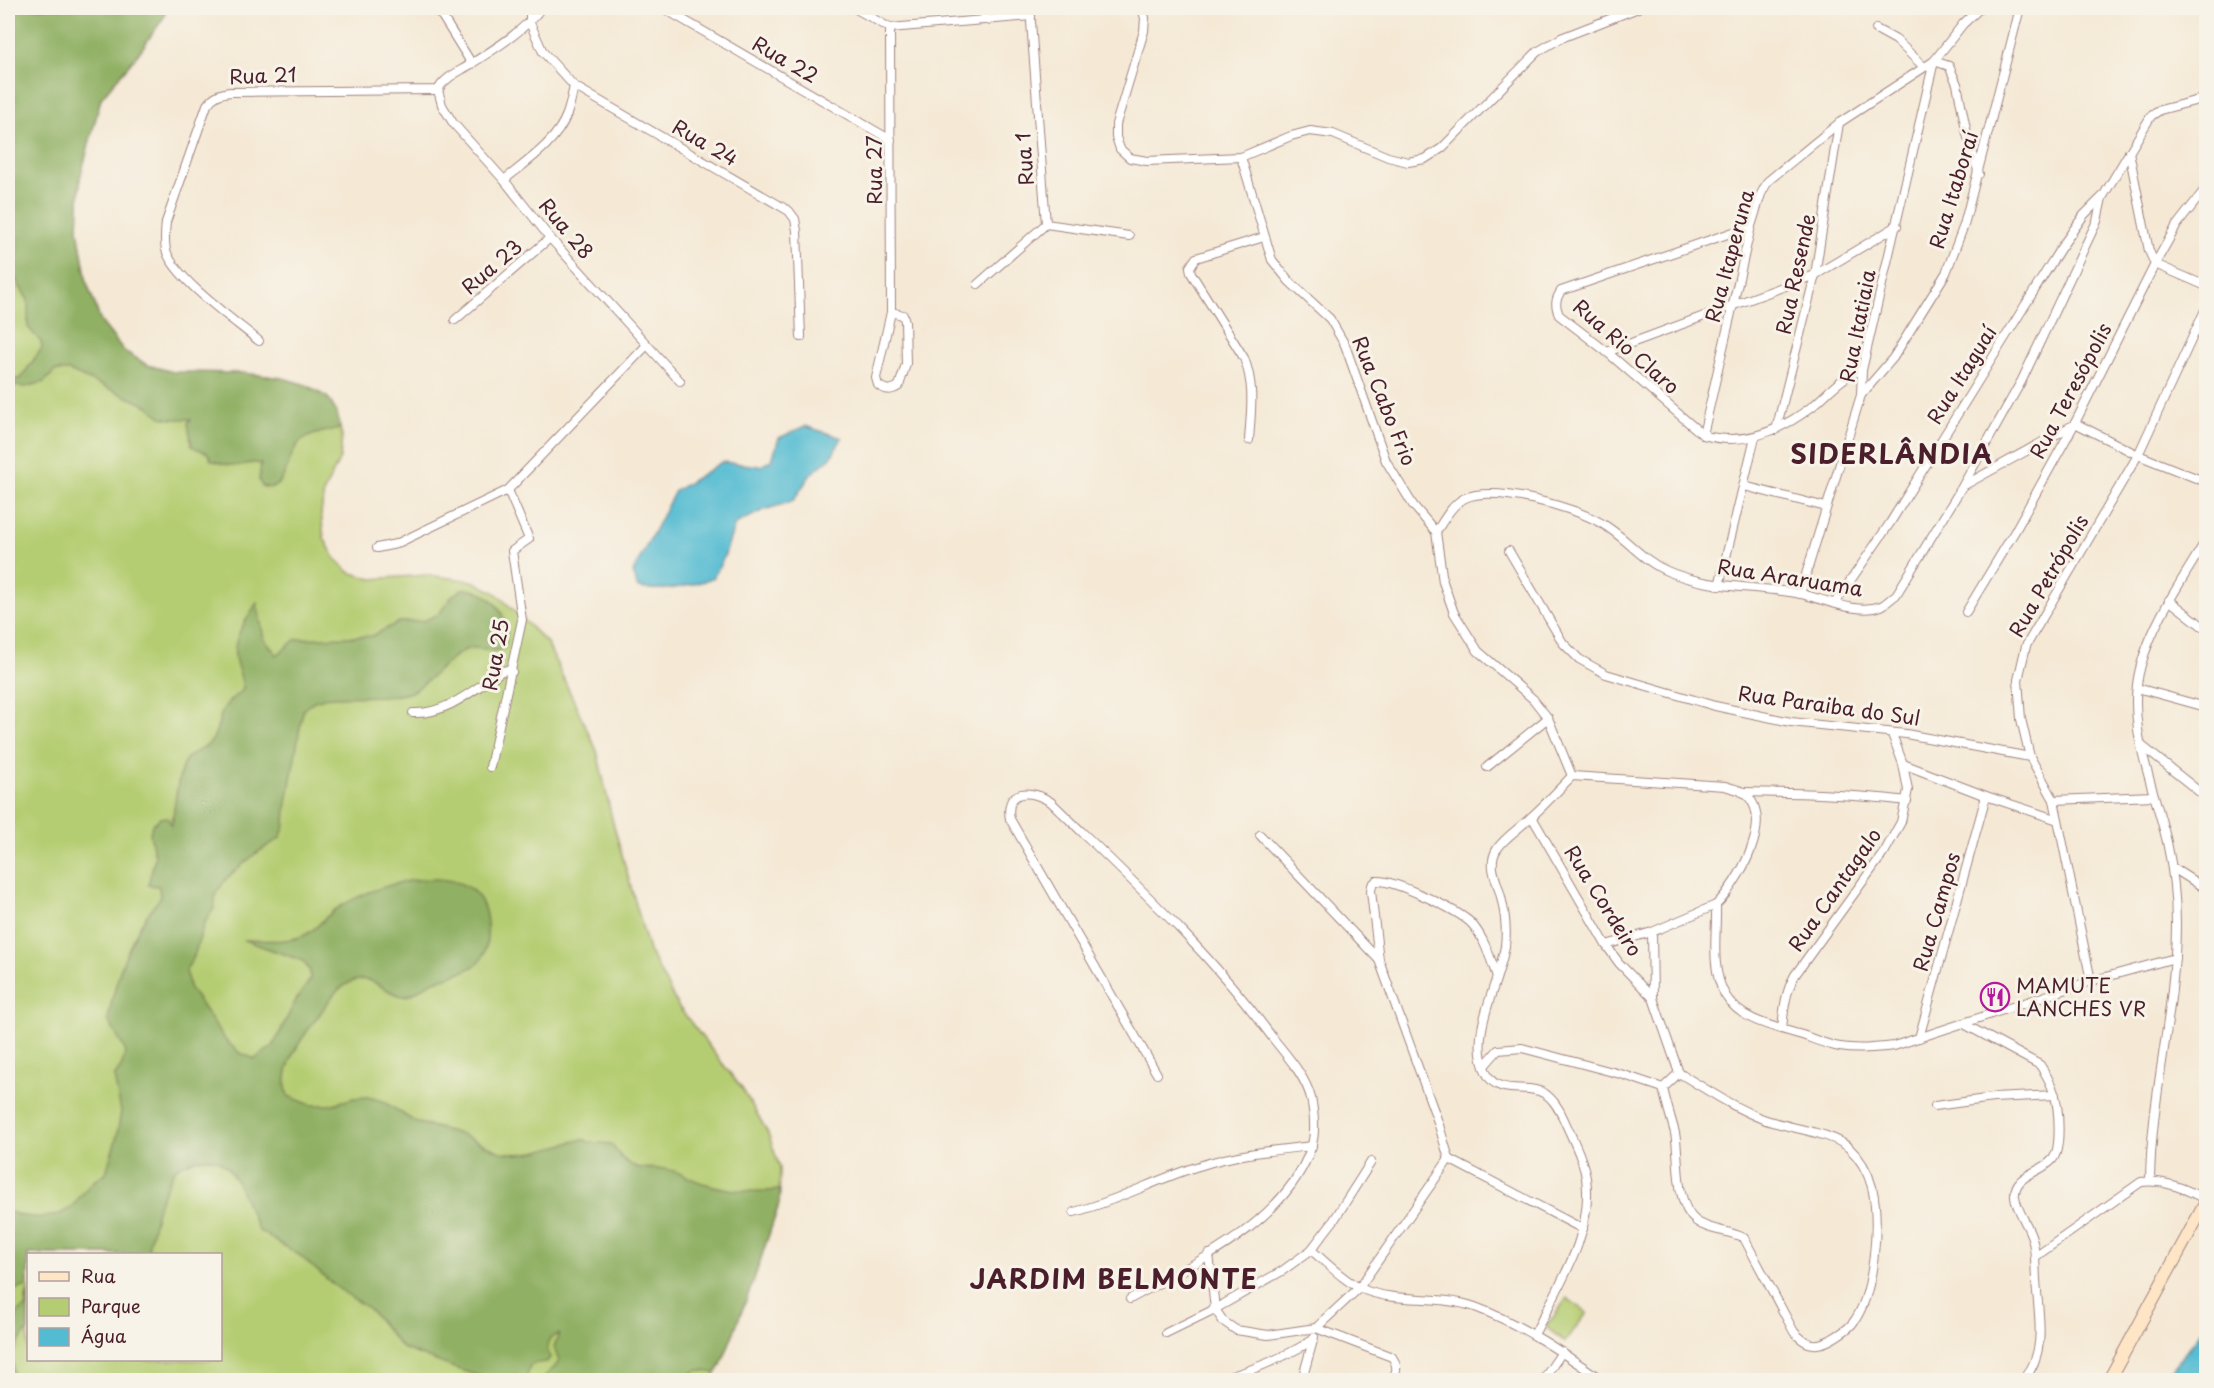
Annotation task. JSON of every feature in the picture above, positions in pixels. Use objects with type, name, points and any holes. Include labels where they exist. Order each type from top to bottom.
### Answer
[{"type":"main road","points":[[2109,1380],[2206,1201]]},
{"type":"street","points":[[430,8],[442,16],[472,64]]},
{"type":"street","name":"Rua 24","points":[[530,8],[530,23],[543,52],[574,86],[789,211],[795,219],[798,231],[801,337]]},
{"type":"street","points":[[438,90],[447,79],[530,23],[542,8]]},
{"type":"street","name":"Rua 22","points":[[663,8],[891,140]]},
{"type":"street","points":[[854,8],[890,28],[987,20],[1031,12]]},
{"type":"street","points":[[981,8],[987,20]]},
{"type":"street","points":[[1142,8],[1145,18],[1144,31],[1116,124],[1116,137],[1120,149],[1130,158],[1147,161],[1241,157],[1291,136],[1310,131],[1333,134],[1388,157],[1408,162],[1425,159],[1442,148],[1537,52],[1562,38],[1638,8]]},
{"type":"street","name":"Rua Itaperuna","points":[[1702,435],[1751,226],[1761,194],[1768,181],[1839,123],[1934,61],[1963,24],[1980,8]]},
{"type":"street","name":"Rua Itaboraí","points":[[1862,395],[1893,358],[1946,273],[1965,225],[2020,8]]},
{"type":"street","name":"Rua 1","points":[[1031,12],[1046,224]]},
{"type":"street","name":"Rua 27","points":[[890,28],[891,312],[876,378],[878,385],[885,390],[893,390],[899,386],[904,377],[906,364],[905,321],[903,315],[891,312]]},
{"type":"street","points":[[1876,29],[1896,40],[1924,67]]},
{"type":"street","points":[[1934,61],[1949,66],[1955,77],[1967,134],[1979,174]]},
{"type":"street","name":"Rua Itatiaia","points":[[1800,594],[1862,395],[1862,370],[1934,61]]},
{"type":"street","points":[[504,180],[559,130],[567,115],[574,86]]},
{"type":"street","name":"Rua 28","points":[[438,90],[442,105],[453,123],[504,180],[550,238],[680,381]]},
{"type":"street","name":"Rua 21","points":[[259,341],[186,280],[167,252],[166,222],[207,105],[212,98],[231,92],[438,90]]},
{"type":"street","name":"Rua Araruama","points":[[1436,532],[1453,507],[1464,498],[1480,494],[1547,501],[1600,522],[1620,535],[1642,556],[1667,571],[1719,586],[1800,594],[1864,608],[1882,606],[1896,595],[1962,487],[2022,380],[2097,221],[2102,198],[2151,116],[2160,110],[2206,98]]},
{"type":"street","name":"Rua Resende","points":[[1776,430],[1815,275],[1839,123]]},
{"type":"street","points":[[2129,152],[2149,251],[2155,264],[2206,286]]},
{"type":"street","name":"Rua Cabo Frio","points":[[1241,157],[1272,260],[1289,281],[1330,319],[1345,345],[1386,460],[1413,505],[1436,532]]},
{"type":"street","name":"Rua Teresópolis","points":[[1966,612],[2015,531],[2075,423],[2177,225],[2206,188]]},
{"type":"street","name":"Rua Itaguaí","points":[[1835,603],[1890,524],[2060,249],[2084,215],[2102,198]]},
{"type":"street","points":[[978,284],[1046,224],[1129,236]]},
{"type":"street","name":"Rua Rio Claro","points":[[1702,435],[1607,352],[1559,315],[1556,298],[1561,291],[1751,226]]},
{"type":"street","points":[[1607,352],[1815,275],[1897,226]]},
{"type":"street","points":[[1249,440],[1253,390],[1250,373],[1244,358],[1191,273],[1190,267],[1196,258],[1264,237]]},
{"type":"street","name":"Rua 23","points":[[455,320],[550,238]]},
{"type":"street","name":"Rua Petrópolis","points":[[2091,981],[2054,801],[2030,757],[2021,719],[2018,680],[2026,646],[2138,455],[2206,308]]},
{"type":"street","points":[[376,548],[396,544],[508,490],[647,345]]},
{"type":"street","points":[[1702,435],[1717,439],[1738,440],[1776,430],[1813,405],[1844,378],[1862,370]]},
{"type":"street","points":[[1962,487],[2075,423],[2138,455],[2206,482]]},
{"type":"street","points":[[1719,586],[1755,437]]},
{"type":"street","points":[[1744,486],[1826,507]]},
{"type":"street","name":"Rua 25","points":[[490,767],[522,620],[513,551],[529,539],[508,490]]},
{"type":"street","points":[[1436,532],[1443,582],[1454,613],[1478,651],[1533,699],[1548,718],[1572,776]]},
{"type":"street","points":[[2150,1181],[2153,1129],[2175,958],[2175,893],[2173,868],[2142,746],[2137,716],[2137,688],[2140,666],[2151,636],[2169,600],[2205,547]]},
{"type":"street","name":"Rua Paraiba do Sul","points":[[1509,551],[1563,644],[1579,658],[1606,674],[1715,706],[1791,722],[1934,739],[2030,757]]},
{"type":"street","points":[[2169,600],[2206,629]]},
{"type":"street","points":[[414,713],[427,714],[445,708],[502,671],[512,672]]},
{"type":"street","points":[[2137,688],[2206,707]]},
{"type":"street","points":[[1486,767],[1548,718]]},
{"type":"street","name":"Rua Cantagalo","points":[[1782,1029],[1784,1002],[1788,987],[1885,851],[1901,822],[1908,790],[1903,764],[1892,734]]},
{"type":"street","points":[[2142,746],[2206,796]]},
{"type":"street","points":[[1903,764],[1986,796],[2058,820]]},
{"type":"street","points":[[1534,1335],[1577,1250],[1583,1229],[1586,1179],[1581,1158],[1556,1106],[1548,1095],[1537,1090],[1501,1087],[1488,1076],[1484,1066],[1481,1050],[1482,1033],[1505,947],[1506,922],[1492,861],[1497,848],[1532,817],[1572,776],[1725,786],[1742,792],[1828,794],[1907,801]]},
{"type":"street","points":[[1606,945],[1652,932],[1716,905],[1729,892],[1742,869],[1757,831],[1758,816],[1752,803],[1742,792]]},
{"type":"street","points":[[1130,1299],[1209,1254],[1260,1218],[1281,1200],[1295,1180],[1312,1146],[1314,1126],[1311,1097],[1298,1071],[1249,1006],[1193,941],[1051,802],[1040,795],[1029,793],[1018,795],[1012,800],[1008,809],[1010,819],[1157,1074]]},
{"type":"street","name":"Rua Campos","points":[[1919,1038],[1986,796]]},
{"type":"street","points":[[2054,801],[2154,796]]},
{"type":"street","name":"Rua Cordeiro","points":[[1532,817],[1606,945],[1619,963],[1653,998]]},
{"type":"street","points":[[1260,835],[1379,960]]},
{"type":"street","points":[[2173,868],[2206,889]]},
{"type":"street","points":[[1497,975],[1484,944],[1471,923],[1448,908],[1383,880],[1376,881],[1372,885],[1379,960],[1438,1122],[1449,1160],[1583,1229]]},
{"type":"street","points":[[1716,905],[1715,954],[1718,976],[1725,995],[1736,1008],[1757,1021],[1838,1047],[1867,1049],[1894,1046],[2091,981],[2175,958]]},
{"type":"street","name":"Rua Cordeiro","points":[[1652,932],[1653,998],[1678,1073]]},
{"type":"street","points":[[1964,1024],[2040,1065],[2055,1095],[2059,1146],[2054,1159],[2044,1168],[2017,1184],[2014,1194],[2029,1229],[2035,1257],[2041,1325],[2038,1352],[2024,1380]]},
{"type":"street","points":[[1484,1066],[1498,1050],[1522,1047],[1663,1088]]},
{"type":"street","points":[[1678,1073],[1760,1118],[1786,1127],[1829,1136],[1847,1146],[1862,1161],[1872,1187],[1875,1227],[1874,1262],[1862,1307],[1852,1324],[1842,1333],[1823,1343],[1814,1345],[1803,1342],[1794,1332],[1744,1238],[1696,1221],[1688,1212],[1683,1202],[1675,1134],[1663,1088],[1678,1073]]},
{"type":"street","points":[[1935,1106],[1993,1098],[2055,1095]]},
{"type":"street","points":[[1074,1212],[1104,1204],[1201,1165],[1264,1151],[1312,1146]]},
{"type":"street","points":[[1302,1380],[1316,1328],[1359,1288],[1449,1160]]},
{"type":"street","points":[[1166,1333],[1215,1309],[1282,1271],[1311,1250],[1334,1220],[1371,1162]]},
{"type":"street","points":[[2035,1257],[2141,1182],[2150,1181],[2176,1186],[2206,1201]]},
{"type":"street","points":[[1311,1250],[1359,1288],[1374,1294],[1435,1299],[1474,1307],[1534,1335],[1602,1380]]},
{"type":"street","points":[[1209,1254],[1215,1309],[1223,1321],[1236,1330],[1252,1334],[1268,1335],[1316,1328],[1392,1357],[1397,1368],[1390,1380]]},
{"type":"street","points":[[1218,1380],[1251,1370],[1289,1354],[1313,1340]]},
{"type":"street","points":[[1543,1380],[1562,1353]]},
{"type":"green space","points":[[8,8],[166,8],[164,17],[138,54],[101,98],[80,178],[78,230],[87,283],[101,322],[124,351],[147,365],[173,372],[242,373],[282,378],[306,385],[328,398],[337,413],[342,437],[340,458],[324,491],[321,514],[324,538],[335,558],[349,572],[372,579],[427,575],[473,581],[496,593],[547,643],[597,751],[612,819],[649,951],[678,1006],[743,1090],[768,1133],[780,1168],[779,1204],[753,1282],[721,1365],[712,1380],[8,1380]]},
{"type":"green space","points":[[8,8],[166,8],[164,17],[138,54],[101,98],[80,178],[78,230],[87,283],[101,322],[124,351],[147,365],[173,372],[242,373],[282,378],[306,385],[328,398],[337,413],[340,429],[314,434],[300,442],[277,485],[262,486],[259,480],[261,464],[222,463],[211,460],[206,452],[192,446],[188,423],[191,419],[161,417],[148,406],[69,371],[55,371],[44,382],[25,387],[8,385],[8,382],[21,378],[42,348],[41,342],[28,327],[28,300],[13,275],[8,256]]},
{"type":"green space","points":[[463,589],[474,590],[492,600],[503,617],[506,627],[505,647],[494,651],[475,648],[465,650],[411,692],[394,695],[324,698],[314,701],[303,710],[285,825],[280,838],[255,854],[226,879],[216,893],[214,908],[204,924],[194,956],[186,970],[189,987],[226,1041],[240,1053],[255,1059],[273,1046],[296,1000],[310,980],[310,971],[303,961],[244,940],[281,940],[303,936],[333,911],[348,902],[371,891],[395,884],[432,879],[446,880],[468,887],[482,902],[487,925],[485,950],[480,961],[469,969],[433,981],[407,996],[398,995],[368,980],[354,981],[342,987],[306,1033],[294,1053],[286,1074],[288,1096],[311,1105],[330,1105],[354,1098],[368,1097],[383,1101],[415,1122],[460,1134],[501,1152],[518,1154],[535,1152],[583,1139],[589,1142],[611,1144],[624,1159],[638,1167],[671,1170],[701,1183],[733,1190],[780,1190],[779,1204],[753,1282],[716,1373],[698,1370],[679,1380],[543,1380],[559,1361],[554,1347],[559,1334],[549,1340],[547,1349],[550,1357],[547,1362],[530,1366],[526,1380],[493,1380],[402,1348],[371,1311],[335,1286],[299,1255],[259,1231],[237,1182],[228,1168],[218,1160],[209,1158],[196,1159],[179,1166],[173,1172],[159,1203],[148,1253],[27,1253],[27,1286],[8,1292],[8,1211],[34,1217],[61,1213],[69,1209],[93,1182],[106,1173],[117,1136],[121,1111],[114,1077],[121,1067],[126,1052],[108,1020],[115,987],[132,940],[149,911],[160,898],[159,886],[148,885],[155,857],[150,834],[152,825],[160,818],[167,817],[172,825],[184,763],[187,758],[211,742],[224,707],[243,690],[235,650],[238,635],[249,615],[257,603],[264,639],[277,655],[296,639],[372,636],[399,622],[423,621],[439,614],[453,595]]},
{"type":"green space","points":[[1567,1298],[1587,1313],[1565,1342],[1546,1327]]},
{"type":"green space","points":[[27,1306],[27,1332],[12,1354],[14,1380],[8,1380],[8,1342],[15,1326],[17,1313]]},
{"type":"water","points":[[805,426],[842,438],[831,457],[811,474],[793,501],[764,510],[735,524],[724,557],[713,578],[676,588],[638,588],[633,572],[675,491],[722,462],[761,466],[772,460],[779,438]]},
{"type":"water","points":[[2206,1324],[2206,1380],[2164,1380],[2204,1328]]},
{"type":"place","name":"MAMUTE LANCHES VR","points":[[1995,997]]},
{"type":"district","name":"SIDERLÂNDIA","points":[[1892,455]]},
{"type":"district","name":"JARDIM BELMONTE","points":[[1114,1280]]}]
